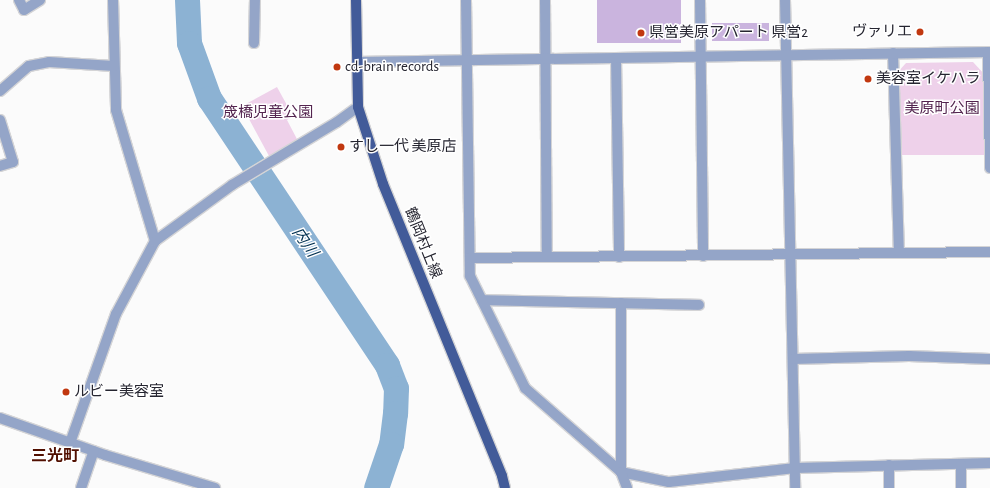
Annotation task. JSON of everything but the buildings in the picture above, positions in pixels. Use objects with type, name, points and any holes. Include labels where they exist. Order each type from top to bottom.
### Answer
[{"type":"main road","name":"鶴岡村上線","points":[[356,0],[358,107],[383,184],[500,468],[505,488]]},
{"type":"street","points":[[19,0],[24,10],[40,0]]},
{"type":"street","points":[[112,0],[116,110],[155,241]]},
{"type":"street","points":[[254,44],[255,0]]},
{"type":"street","points":[[466,0],[470,276],[525,388],[621,472],[669,482],[795,468],[990,463]]},
{"type":"street","points":[[545,0],[547,257]]},
{"type":"street","points":[[700,0],[703,256]]},
{"type":"street","points":[[785,0],[795,488]]},
{"type":"street","points":[[357,62],[786,54],[989,52],[990,168]]},
{"type":"street","points":[[893,53],[899,253]]},
{"type":"street","points":[[616,58],[619,257]]},
{"type":"street","points":[[0,91],[29,66],[49,62],[114,66]]},
{"type":"street","points":[[70,443],[116,314],[155,241],[232,185],[271,163],[358,107]]},
{"type":"street","points":[[0,120],[13,162],[0,166]]},
{"type":"street","points":[[470,258],[990,252]]},
{"type":"street","points":[[482,300],[699,305]]},
{"type":"street","points":[[621,303],[621,472],[627,488]]},
{"type":"street","points":[[793,359],[909,356],[990,359]]},
{"type":"street","points":[[0,418],[94,451],[214,488]]},
{"type":"street","points":[[81,488],[94,451]]},
{"type":"street","points":[[960,488],[961,464]]},
{"type":"street","points":[[889,466],[889,488]]},
{"type":"green space","name":"美原町公園","points":[[973,62],[985,75],[986,155],[900,155],[897,73],[906,63]]},
{"type":"green space","name":"筬橋児童公園","points":[[277,87],[293,116],[287,120],[298,141],[269,156],[242,106]]},
{"type":"waterway","name":"内川","points":[[187,0],[189,43],[209,98],[387,365],[396,388],[395,413],[391,444],[376,488]]},
{"type":"place","name":"ヴァリエ","points":[[920,32]]},
{"type":"place","name":"県営美原アパート 県営2","points":[[641,33]]},
{"type":"place","name":"cd-brain records","points":[[337,67]]},
{"type":"place","name":"美容室イケハラ","points":[[868,79]]},
{"type":"place","name":"すし一代 美原店","points":[[341,147]]},
{"type":"place","name":"ルビー美容室","points":[[66,392]]},
{"type":"district","name":"三光町","points":[[55,456]]}]
